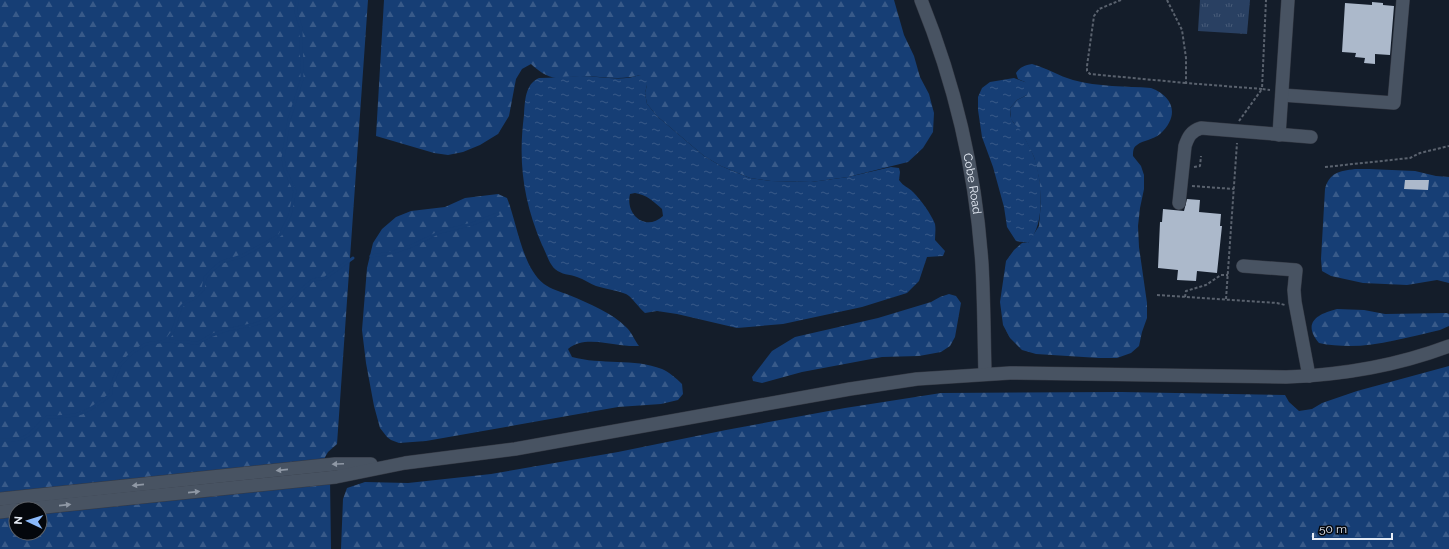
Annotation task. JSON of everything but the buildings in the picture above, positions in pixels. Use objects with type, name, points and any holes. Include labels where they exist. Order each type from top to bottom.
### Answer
[{"type":"street","name":"Cobe Road","points":[[921,0],[932,29],[958,113],[970,168],[982,264],[985,374]]},
{"type":"street","points":[[1279,135],[1288,0]]},
{"type":"street","points":[[1282,93],[1394,103],[1404,0]]},
{"type":"street","points":[[1179,203],[1185,146],[1187,139],[1195,130],[1201,128],[1311,137]]},
{"type":"street","points":[[1242,266],[1299,267],[1294,290],[1295,302],[1309,376]]},
{"type":"street","points":[[0,499],[321,472],[336,477],[405,463],[522,448],[885,383],[985,374],[1309,376],[1335,374],[1385,366],[1449,346]]},
{"type":"street","points":[[48,506],[321,472]]},
{"type":"path","points":[[1121,0],[1099,9],[1094,16],[1086,66],[1087,71],[1090,74],[1262,89],[1282,93]]},
{"type":"path","points":[[1167,0],[1182,30],[1186,58],[1186,83]]},
{"type":"path","points":[[1239,122],[1262,89],[1266,0]]},
{"type":"path","points":[[1226,299],[1237,139]]},
{"type":"path","points":[[1325,167],[1410,158],[1420,153],[1449,146]]},
{"type":"path","points":[[1193,173],[1194,166],[1200,166],[1201,156]]},
{"type":"path","points":[[1193,180],[1192,186],[1234,189]]},
{"type":"path","points":[[1185,297],[1186,291],[1206,285],[1221,276],[1228,275]]},
{"type":"path","points":[[1157,295],[1277,303],[1286,305],[1288,309]]},
{"type":"green space","points":[[0,0],[368,0],[337,444],[328,452],[320,466],[0,499]]},
{"type":"green space","points":[[384,0],[894,0],[904,35],[914,56],[920,77],[929,94],[934,113],[933,132],[923,148],[908,162],[848,177],[811,182],[771,181],[750,178],[721,166],[704,156],[658,117],[647,104],[645,93],[647,85],[640,75],[625,78],[581,76],[556,78],[542,73],[531,64],[522,69],[516,79],[509,116],[498,134],[480,145],[463,152],[448,155],[434,153],[376,136]]},
{"type":"green space","points":[[1200,0],[1250,0],[1247,34],[1198,31]]},
{"type":"green space","points":[[1032,64],[1068,78],[1083,82],[1102,85],[1151,88],[1165,97],[1172,108],[1170,121],[1166,128],[1154,138],[1139,143],[1134,150],[1133,156],[1141,166],[1144,175],[1144,189],[1138,226],[1139,247],[1147,303],[1147,318],[1139,346],[1131,353],[1117,358],[1036,354],[1022,350],[1010,338],[1003,325],[1000,302],[1006,261],[1014,250],[1022,243],[1028,243],[1039,226],[1041,201],[1039,178],[1034,157],[1025,139],[1011,119],[1010,108],[1017,100],[1027,95],[1025,82],[1018,79],[1016,73],[1019,69]]},
{"type":"green space","points":[[1355,169],[1415,171],[1436,176],[1449,177],[1449,283],[1437,280],[1407,285],[1363,283],[1331,276],[1322,271],[1321,259],[1325,189],[1329,179],[1332,176],[1340,172]]},
{"type":"green space","points":[[498,194],[507,198],[525,256],[530,267],[544,284],[592,305],[614,317],[629,330],[639,346],[586,342],[574,345],[568,349],[572,357],[594,361],[629,362],[662,369],[682,384],[683,394],[678,400],[661,404],[618,407],[426,441],[399,443],[387,437],[380,428],[374,406],[362,330],[367,268],[373,243],[382,229],[396,217],[411,211],[445,207],[465,198]]},
{"type":"green space","points":[[949,294],[956,296],[961,303],[955,337],[950,346],[941,352],[919,356],[882,357],[802,372],[762,383],[753,381],[752,377],[772,351],[795,337],[878,318],[931,302]]},
{"type":"green space","points":[[1337,309],[1364,310],[1385,314],[1447,313],[1449,314],[1449,326],[1440,330],[1410,337],[1365,345],[1350,346],[1319,343],[1312,330],[1314,320],[1323,314]]},
{"type":"green space","points":[[1449,366],[1449,549],[341,549],[343,499],[347,488],[365,482],[408,483],[491,474],[618,452],[845,408],[941,393],[1121,392],[1285,395],[1289,402],[1299,411],[1312,409],[1322,403],[1357,391]]},
{"type":"green space","points":[[330,478],[331,549],[0,549],[0,512],[8,511],[8,541],[48,541],[48,508]]},
{"type":"water","points":[[640,75],[646,77],[647,85],[645,93],[647,104],[658,117],[704,156],[721,166],[750,178],[771,181],[811,182],[848,177],[891,167],[899,168],[899,180],[919,199],[935,224],[935,240],[945,251],[943,256],[927,257],[919,281],[907,293],[862,307],[783,324],[737,328],[677,314],[657,311],[645,313],[626,294],[596,286],[580,278],[558,271],[549,261],[542,245],[526,196],[522,165],[522,132],[525,99],[528,89],[534,81],[539,78],[580,76],[618,78]],"holes":[[[635,193],[650,199],[662,209],[663,216],[656,221],[650,222],[644,222],[638,219],[631,209],[629,202],[630,194]]]},
{"type":"water","points":[[1014,78],[1025,82],[1030,88],[1027,95],[1017,100],[1010,108],[1010,114],[1012,121],[1018,127],[1029,145],[1037,166],[1039,177],[1041,202],[1040,214],[1034,235],[1028,243],[1016,241],[1007,227],[1004,207],[993,167],[982,137],[978,110],[978,97],[982,88],[990,82]]},
{"type":"waterway","points":[[166,341],[172,333],[181,307],[186,302],[195,298],[203,289],[205,278],[212,270],[222,262],[242,256],[280,235],[290,215],[295,191],[285,170],[283,158],[289,120],[302,79],[301,28],[296,12],[297,0]]},
{"type":"waterway","points":[[371,256],[391,253],[414,245],[440,232],[472,224],[498,214]]},
{"type":"waterway","points":[[0,440],[23,438],[28,436],[47,417],[75,415],[95,406],[111,394],[112,384],[120,365],[133,352],[146,344],[166,341],[198,343],[210,336],[226,330],[256,324],[269,319],[285,307],[313,280],[325,278],[353,258]]}]
